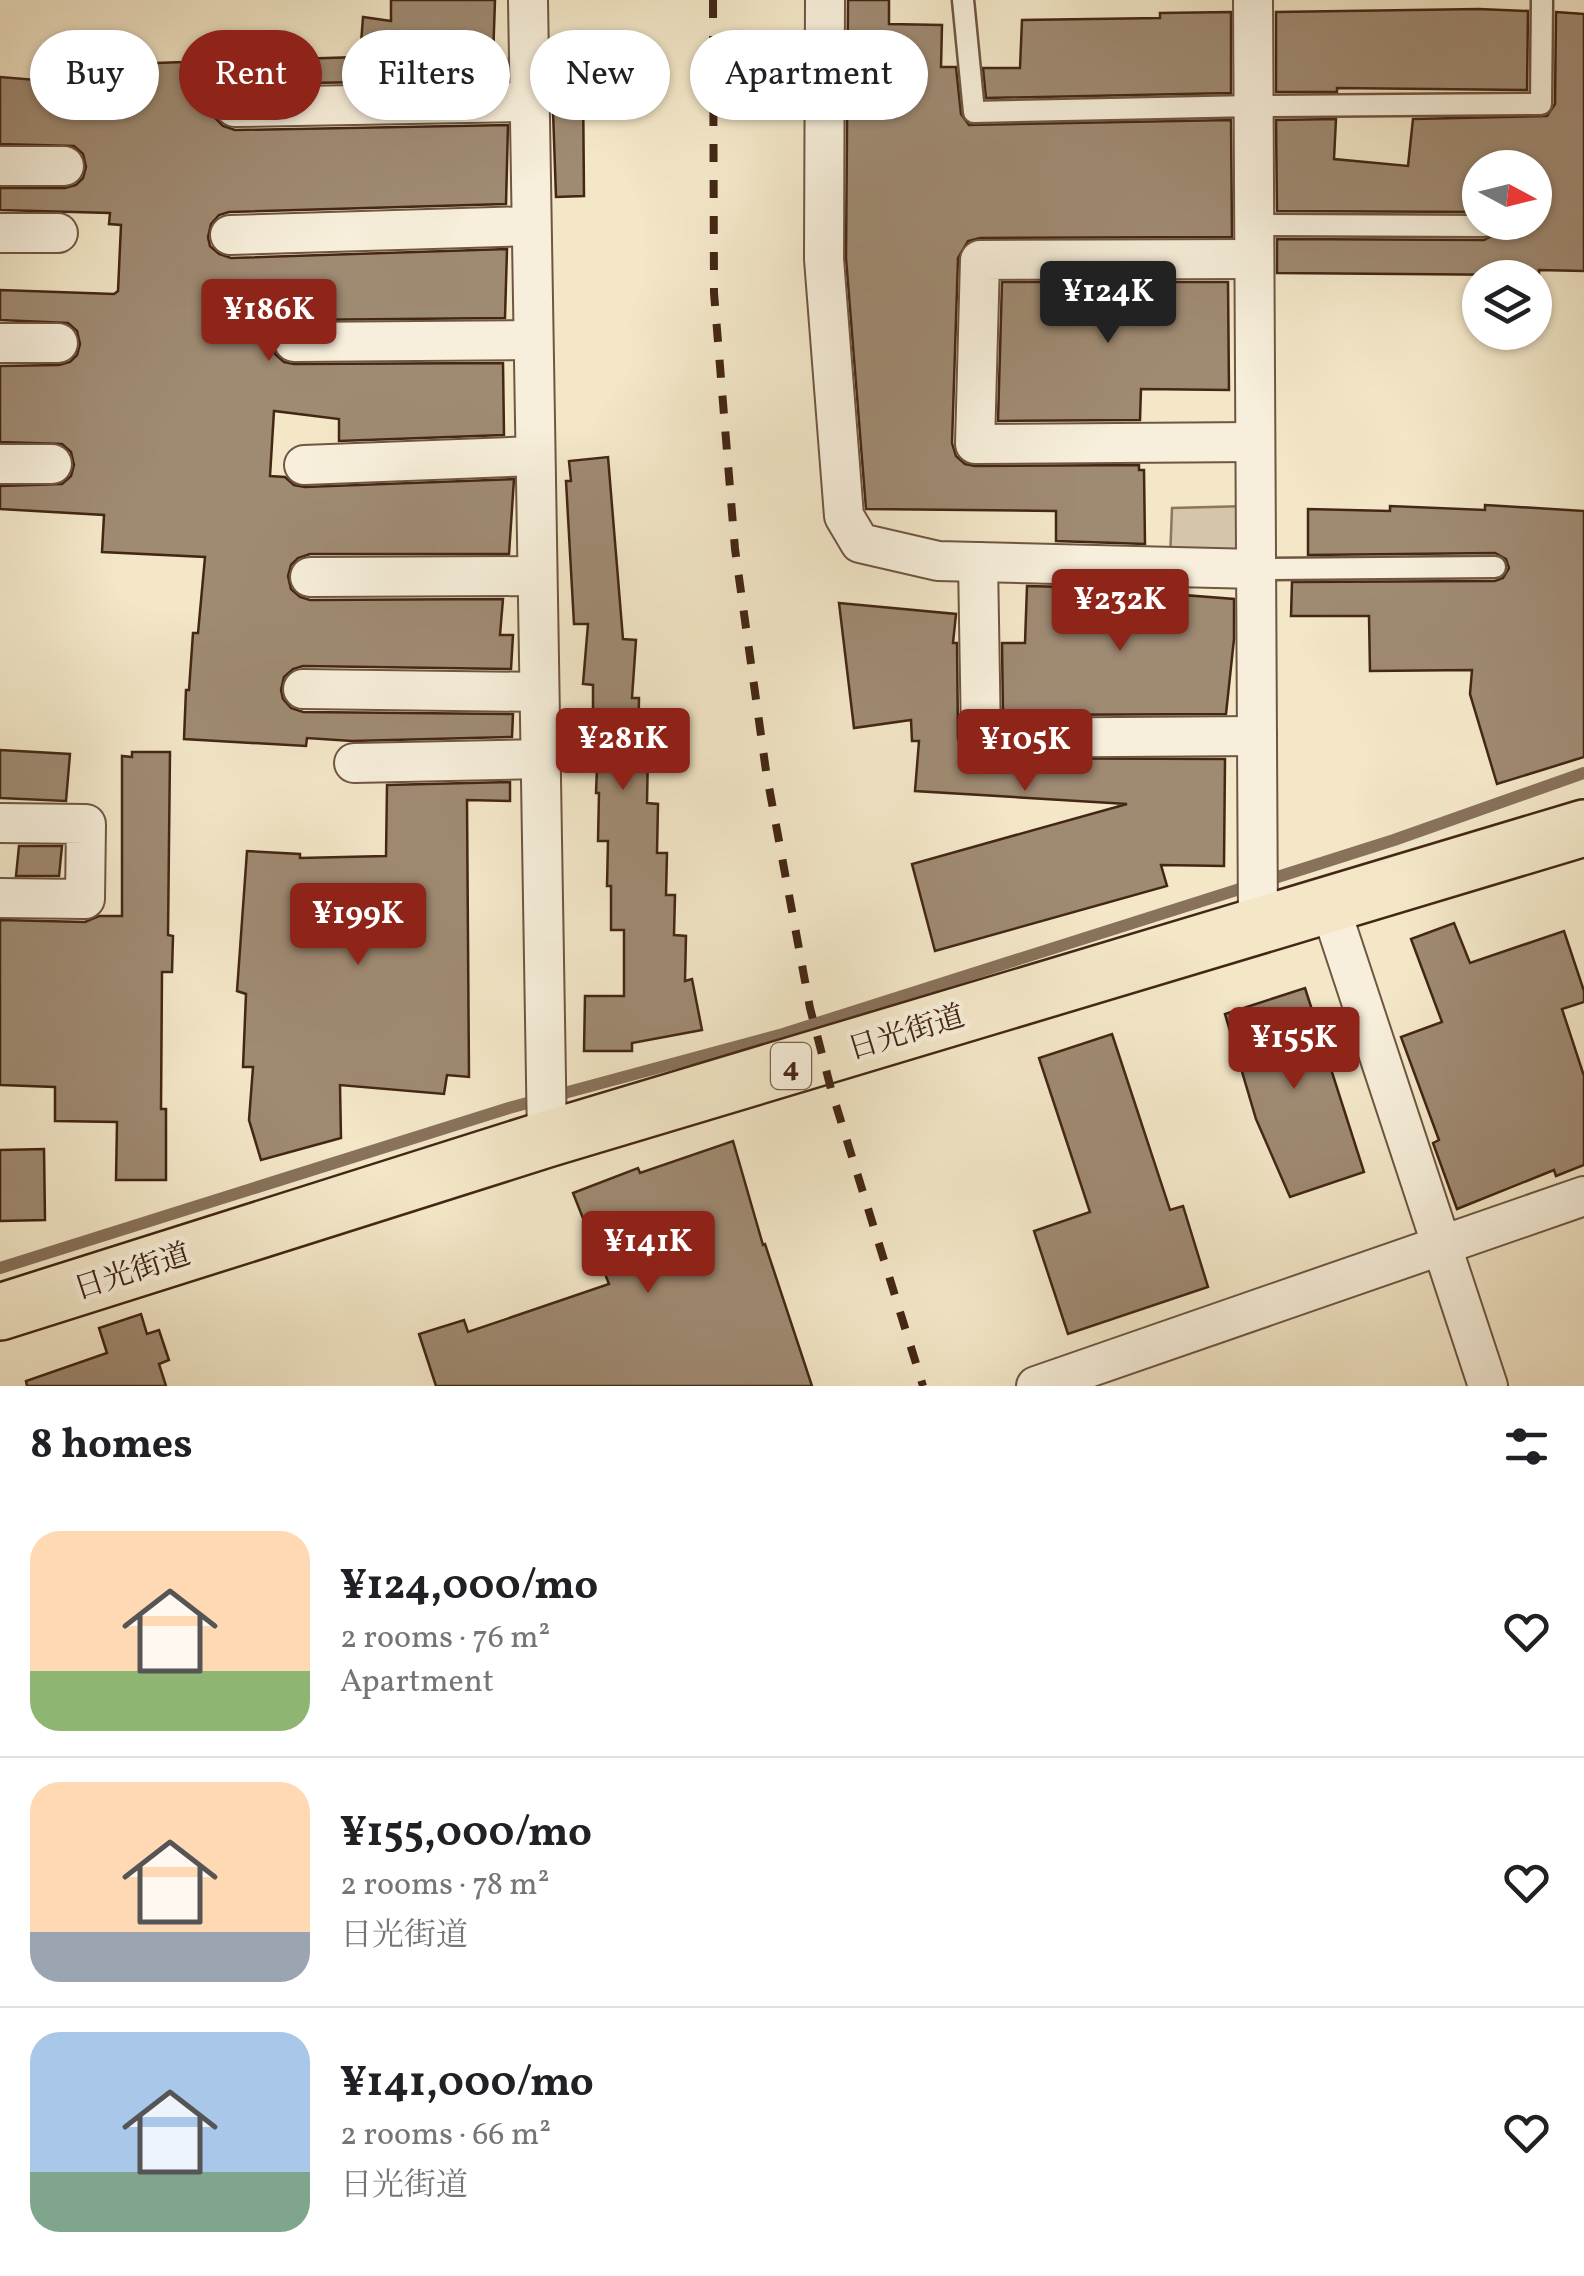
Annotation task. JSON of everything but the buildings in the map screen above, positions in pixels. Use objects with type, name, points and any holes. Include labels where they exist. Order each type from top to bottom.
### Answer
[{"type":"highway","name":"日光街道","points":[[0,1312],[547,1139],[1584,828]]},
{"type":"street","points":[[528,0],[547,1139]]},
{"type":"street","points":[[825,0],[824,259],[844,516],[860,542],[938,561],[1256,569]]},
{"type":"street","points":[[1253,0],[1258,926]]},
{"type":"street","points":[[322,106],[528,102]]},
{"type":"street","points":[[0,166],[64,166]]},
{"type":"street","points":[[230,235],[530,226]]},
{"type":"street","points":[[0,232],[58,233]]},
{"type":"street","points":[[1254,242],[980,260],[975,444],[1255,442]]},
{"type":"street","points":[[294,342],[533,340]]},
{"type":"street","points":[[0,343],[58,343]]},
{"type":"street","points":[[304,464],[534,456]]},
{"type":"street","points":[[0,464],[52,464]]},
{"type":"street","points":[[978,562],[981,738],[1257,736]]},
{"type":"street","points":[[310,577],[537,576]]},
{"type":"street","points":[[303,690],[539,692]]},
{"type":"street","points":[[354,762],[540,759]]},
{"type":"street","points":[[0,822],[86,824],[85,899],[0,898]]},
{"type":"street","points":[[1330,904],[1488,1386]]},
{"type":"street","points":[[1036,1386],[1584,1196]]},
{"type":"lane","points":[[963,0],[974,112],[1541,104],[1542,0]]},
{"type":"lane","points":[[1254,242],[1462,228]]},
{"type":"lane","points":[[1256,569],[1494,567]]},
{"type":"shaded area","points":[[1248,506],[1249,560],[1170,560],[1172,508]]},
{"type":"waterway","points":[[0,1268],[509,1108],[783,1034],[1394,840],[1584,773]]},
{"type":"railway","points":[[713,0],[714,293],[735,549],[766,771],[810,1008],[831,1089],[923,1386]]}]
